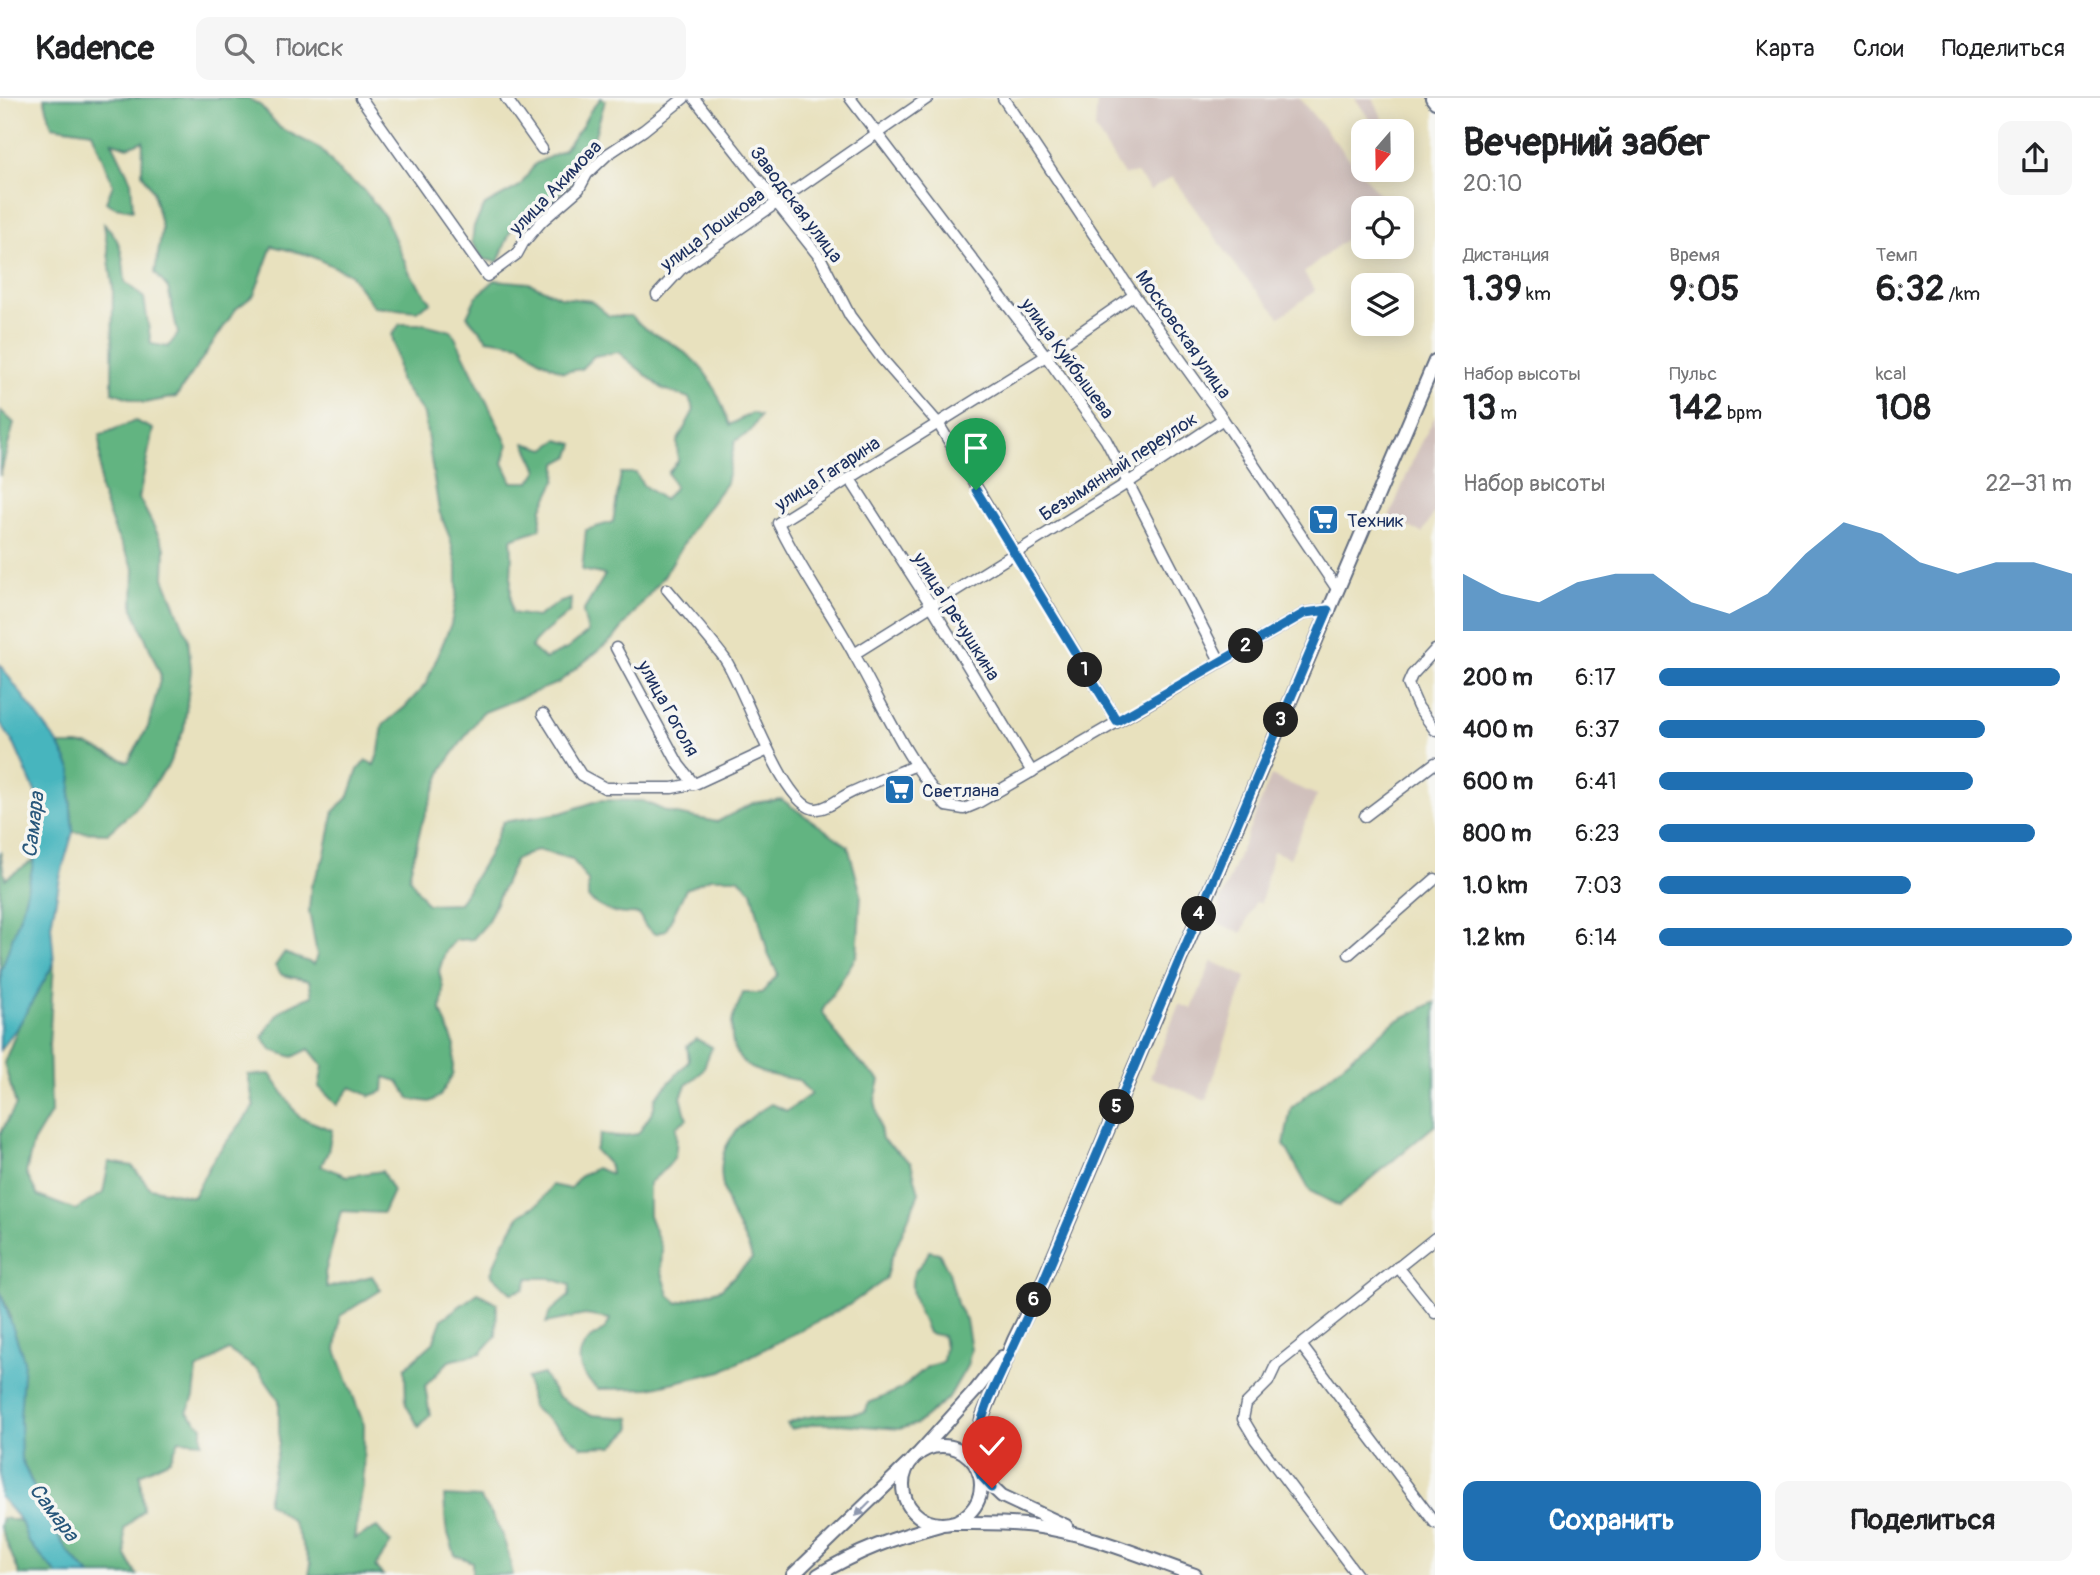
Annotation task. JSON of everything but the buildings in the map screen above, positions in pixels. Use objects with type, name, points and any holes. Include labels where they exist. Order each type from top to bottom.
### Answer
[{"type":"main road","points":[[818,1575],[867,1548],[963,1518],[975,1504],[979,1494],[978,1431],[989,1399],[1042,1284],[1435,361]]},
{"type":"main road","points":[[793,1575],[914,1458],[976,1390],[1014,1340]]},
{"type":"main road","points":[[1095,1540],[1035,1526],[947,1524],[920,1517],[907,1502],[903,1482],[914,1458],[929,1448],[950,1447],[970,1458],[1002,1496],[1095,1540],[1195,1575]]},
{"type":"street","name":"улица Акимова","points":[[361,98],[486,276],[517,254],[542,221],[579,189],[587,174],[608,154],[684,98]]},
{"type":"street","points":[[506,98],[542,149]]},
{"type":"street","name":"Заводская улица","points":[[694,98],[821,258],[850,316],[883,360],[938,423],[1117,721]]},
{"type":"street","name":"улица Куйбышева","points":[[850,98],[1107,440],[1220,661]]},
{"type":"street","name":"улица Лошкова","points":[[657,295],[680,270],[928,98]]},
{"type":"street","name":"Московская улица","points":[[1003,98],[1134,295],[1223,419],[1337,590]]},
{"type":"street","name":"улица Гагарина","points":[[1032,772],[964,809],[946,806],[914,766],[854,654],[778,523],[1046,356],[1134,295]]},
{"type":"street","name":"Безымянный переулок","points":[[854,654],[1129,482],[1223,419]]},
{"type":"street","name":"улица Гречушкина","points":[[850,479],[931,605],[1032,772]]},
{"type":"street","points":[[667,589],[726,660],[779,774],[804,805],[815,810],[829,807],[848,794],[914,766]]},
{"type":"street","points":[[1032,772],[1305,613],[1328,610]]},
{"type":"street","name":"улица Гоголя","points":[[616,648],[679,765],[694,784]]},
{"type":"street","points":[[1435,650],[1412,675],[1408,684],[1418,707],[1435,730]]},
{"type":"street","points":[[543,714],[582,775],[590,782],[605,788],[673,788],[694,784],[768,750]]},
{"type":"street","points":[[1364,816],[1435,763]]},
{"type":"street","points":[[1349,954],[1435,879]]},
{"type":"street","points":[[1357,1575],[1255,1439],[1243,1419],[1246,1404],[1268,1382],[1276,1365],[1435,1238]]},
{"type":"street","points":[[1398,1266],[1435,1314]]},
{"type":"street","points":[[1301,1345],[1435,1523]]},
{"type":"shaded area","points":[[1097,98],[1299,98],[1351,161],[1351,182],[1369,182],[1381,196],[1351,196],[1351,235],[1304,273],[1315,291],[1280,317],[1241,273],[1172,177],[1150,190],[1137,173],[1124,175],[1095,129]]},
{"type":"shaded area","points":[[1355,98],[1373,98],[1383,119],[1369,119]]},
{"type":"shaded area","points":[[1435,416],[1435,512],[1422,533],[1389,518]]},
{"type":"shaded area","points":[[1271,776],[1317,795],[1290,858],[1273,851],[1261,903],[1255,902],[1242,933],[1217,923],[1221,912],[1219,904]]},
{"type":"shaded area","points":[[1212,961],[1246,977],[1206,1100],[1150,1077],[1179,1004],[1192,1009]]},
{"type":"green space","points":[[44,98],[248,98],[261,106],[280,128],[321,149],[342,175],[363,189],[385,217],[409,272],[431,302],[417,311],[374,307],[350,274],[309,255],[272,246],[254,295],[236,309],[176,397],[144,403],[112,392],[113,288],[104,224],[118,243],[125,282],[144,298],[151,344],[168,347],[178,334],[168,288],[155,273],[162,229],[153,191],[142,173],[143,141],[128,147],[112,142],[131,181],[133,210],[115,207],[106,202],[113,185],[92,132],[52,126]]},
{"type":"green space","points":[[601,98],[605,101],[590,163],[542,211],[514,222],[498,262],[483,259],[472,242],[474,226],[485,205],[520,186],[535,164],[564,150]]},
{"type":"green space","points":[[495,280],[529,283],[560,297],[591,301],[609,316],[631,316],[699,365],[716,392],[730,425],[752,413],[760,416],[750,432],[735,441],[726,483],[697,522],[664,576],[614,638],[558,683],[482,713],[443,768],[421,826],[409,877],[427,904],[459,903],[488,856],[503,822],[561,813],[600,800],[643,801],[667,812],[717,822],[753,803],[781,799],[848,846],[861,894],[857,955],[822,1011],[847,1048],[880,1080],[875,1100],[882,1139],[911,1163],[919,1193],[885,1280],[849,1305],[722,1371],[650,1388],[598,1389],[588,1380],[580,1365],[581,1353],[587,1342],[605,1328],[610,1319],[585,1315],[546,1323],[550,1312],[569,1296],[570,1285],[549,1278],[528,1278],[524,1289],[511,1293],[491,1274],[501,1247],[520,1215],[539,1203],[552,1185],[570,1189],[579,1177],[596,1168],[611,1174],[610,1166],[595,1150],[601,1134],[616,1137],[638,1134],[653,1111],[656,1097],[689,1061],[687,1046],[696,1039],[712,1047],[702,1072],[686,1085],[681,1097],[687,1119],[676,1127],[673,1160],[649,1183],[649,1215],[662,1249],[661,1269],[669,1295],[678,1303],[721,1289],[752,1259],[726,1199],[721,1166],[724,1152],[730,1139],[754,1115],[771,1104],[787,1111],[811,1094],[798,1080],[750,1067],[736,1052],[732,1040],[732,1020],[743,993],[762,993],[778,974],[768,954],[752,891],[738,878],[710,878],[686,889],[666,930],[655,934],[645,926],[639,914],[612,912],[588,898],[588,881],[572,859],[537,850],[515,860],[487,923],[473,939],[455,940],[445,952],[439,971],[443,988],[441,1011],[455,1046],[452,1076],[440,1096],[430,1102],[410,1099],[398,1081],[385,1077],[384,1091],[370,1096],[351,1087],[337,1105],[319,1087],[323,1066],[309,1049],[293,1057],[271,1050],[263,1037],[282,1010],[312,996],[309,981],[282,975],[275,966],[284,953],[314,964],[317,955],[309,911],[311,886],[324,858],[334,811],[349,796],[358,770],[366,760],[374,765],[383,725],[405,707],[426,684],[451,624],[457,592],[457,567],[450,538],[439,511],[424,414],[399,380],[392,335],[400,324],[424,324],[452,331],[508,445],[503,463],[512,482],[530,482],[538,470],[525,443],[545,449],[558,440],[574,444],[570,456],[557,463],[556,480],[542,508],[540,529],[511,539],[512,613],[537,617],[558,603],[571,599],[570,611],[531,647],[545,659],[567,649],[588,632],[583,612],[605,575],[582,570],[586,530],[613,522],[621,473],[636,473],[643,485],[664,500],[675,487],[668,473],[678,461],[677,442],[694,410],[689,398],[663,389],[618,352],[594,356],[581,369],[563,372],[540,360],[520,344],[487,339],[467,316],[476,297]]},
{"type":"green space","points":[[0,410],[14,423],[0,476]]},
{"type":"green space","points":[[135,421],[153,429],[139,498],[165,548],[164,578],[188,638],[191,670],[184,729],[168,766],[135,809],[108,833],[73,832],[70,797],[72,771],[59,745],[87,745],[128,762],[148,727],[161,676],[133,608],[134,568],[115,532],[100,489],[100,435]]},
{"type":"green space","points":[[0,851],[5,879],[35,859],[0,984]]},
{"type":"green space","points":[[54,963],[49,1045],[51,1113],[33,1143],[26,1173],[38,1196],[75,1210],[103,1193],[109,1162],[132,1166],[150,1188],[193,1197],[214,1158],[254,1107],[248,1075],[270,1074],[299,1117],[332,1130],[328,1152],[321,1166],[347,1176],[382,1171],[393,1191],[383,1213],[341,1211],[325,1273],[327,1288],[372,1276],[381,1290],[340,1316],[336,1350],[364,1425],[363,1485],[354,1539],[377,1527],[391,1543],[375,1567],[383,1575],[309,1575],[311,1564],[292,1521],[267,1502],[279,1444],[279,1400],[258,1370],[228,1350],[197,1370],[194,1397],[187,1412],[202,1427],[202,1442],[179,1440],[170,1460],[140,1474],[143,1510],[124,1529],[126,1555],[137,1575],[90,1575],[68,1552],[50,1522],[21,1459],[10,1315],[0,1291],[0,1134],[16,1105],[4,1063],[19,1025]]},
{"type":"green space","points":[[1435,1002],[1435,1125],[1339,1206],[1310,1191],[1284,1144],[1291,1108],[1394,1022]]},
{"type":"green space","points":[[929,1251],[939,1253],[949,1272],[958,1307],[966,1320],[971,1349],[967,1366],[949,1397],[917,1424],[899,1429],[815,1424],[791,1429],[787,1424],[806,1417],[865,1412],[869,1403],[901,1389],[927,1367],[943,1362],[943,1336],[928,1333],[912,1288],[914,1274]]},
{"type":"green space","points":[[478,1293],[497,1303],[496,1336],[481,1353],[449,1361],[425,1386],[430,1415],[419,1427],[406,1405],[405,1368],[433,1343],[442,1319]]},
{"type":"green space","points":[[543,1374],[557,1396],[590,1415],[630,1418],[631,1429],[613,1446],[582,1447],[532,1407],[527,1378]]},
{"type":"green space","points":[[444,1496],[480,1498],[502,1534],[513,1575],[472,1575],[472,1562],[455,1555],[446,1527]]},
{"type":"green space","points":[[2,1518],[21,1521],[28,1541],[58,1575],[20,1575],[0,1527]]},
{"type":"water","points":[[0,665],[59,745],[72,771],[70,797],[73,832],[61,873],[51,925],[54,963],[19,1025],[0,1050],[1,971],[23,907],[42,827],[40,803],[15,746],[0,722]]},
{"type":"water","points":[[0,1291],[24,1360],[20,1419],[21,1459],[50,1523],[68,1552],[90,1575],[58,1575],[28,1541],[21,1521],[0,1497]]},
{"type":"place","name":"Техник","points":[[1324,520]]},
{"type":"place","name":"Светлана","points":[[899,790]]},
{"type":"route","points":[[976,490],[1117,721],[1305,613],[1328,610],[1042,1284],[989,1399],[976,1443],[977,1466],[981,1476],[992,1488]]},
{"type":"water label","name":"Самара","points":[[33,825]]},
{"type":"water label","name":"Самара","points":[[54,1512]]}]
